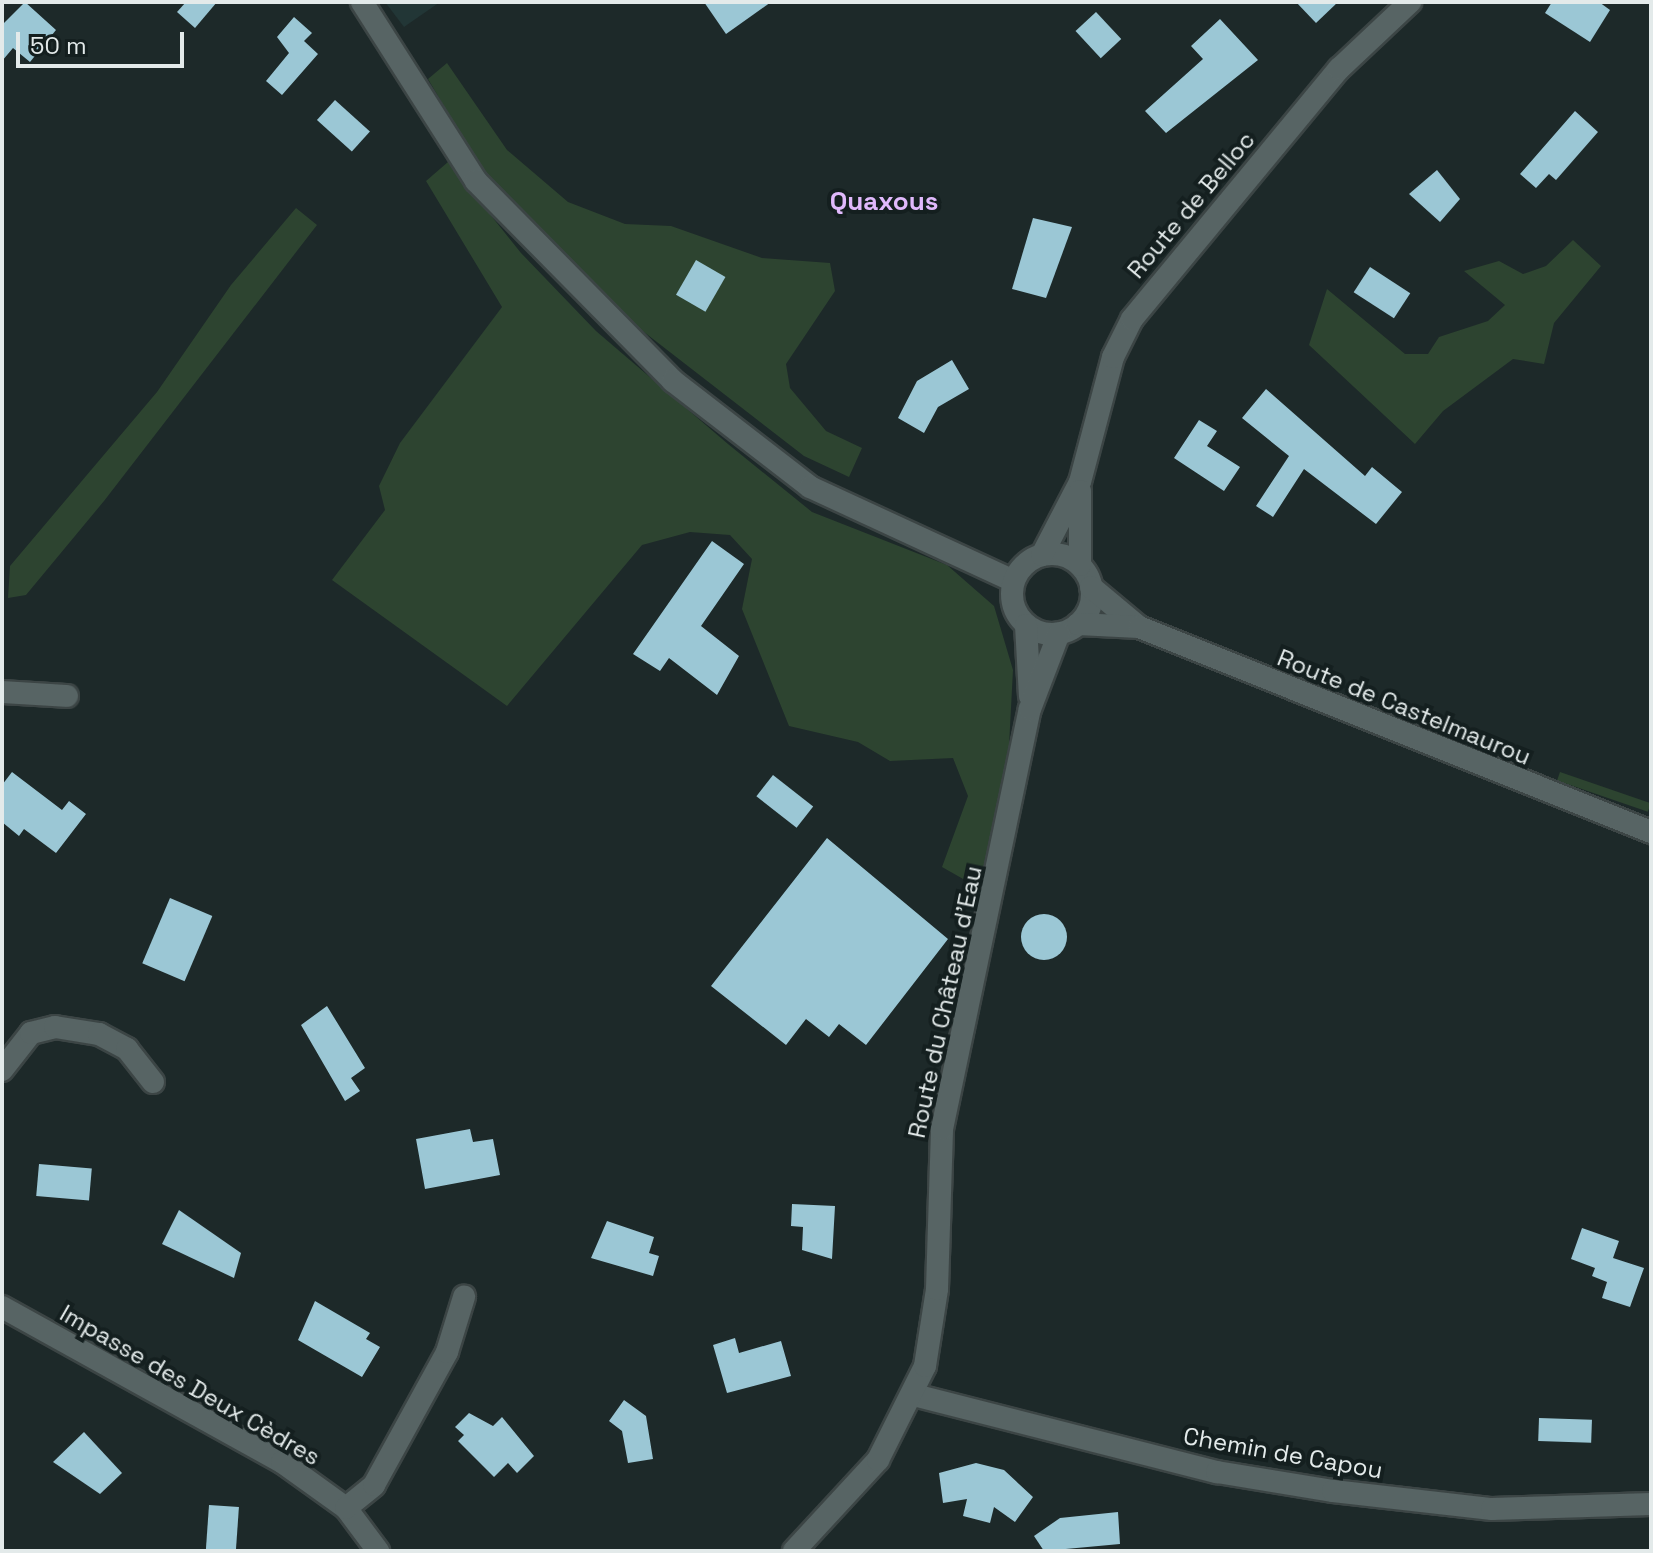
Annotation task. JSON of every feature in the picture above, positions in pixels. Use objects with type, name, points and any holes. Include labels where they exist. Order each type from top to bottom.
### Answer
[{"type":"street","points":[[362,2],[476,181],[585,300],[673,381],[810,487],[1013,581],[1016,612],[1026,625],[1068,629],[1091,587]]},
{"type":"street","name":"Route de Belloc","points":[[1013,581],[1042,555],[1080,482],[1113,357],[1132,319],[1339,69],[1410,2]]},
{"type":"street","name":"Route de Belloc","points":[[1080,482],[1080,565],[1091,587]]},
{"type":"street","points":[[1042,555],[1080,565]]},
{"type":"street","name":"Route de Castelmaurou","points":[[1091,587],[1139,627],[1651,832]]},
{"type":"street","name":"Route du Château d'Eau","points":[[1026,625],[1030,709]]},
{"type":"street","name":"Route de Castelmaurou","points":[[1068,629],[1139,627]]},
{"type":"street","name":"Route du Château d'Eau","points":[[794,1551],[852,1495],[914,1395],[937,1289],[942,1129],[1030,709],[1068,629]]},
{"type":"street","points":[[2,692],[67,696]]},
{"type":"street","points":[[2,1070],[31,1033],[55,1027],[99,1034],[127,1049],[153,1082]]},
{"type":"street","points":[[346,1508],[374,1485],[447,1352],[464,1297]]},
{"type":"street","name":"Impasse des Deux Cèdres","points":[[2,1307],[282,1462],[346,1508],[378,1551]]},
{"type":"street","name":"Chemin de Capou","points":[[914,1395],[1217,1472],[1333,1491],[1492,1509],[1651,1504]]},
{"type":"shaded area","points":[[385,2],[440,2],[404,27]]},
{"type":"green space","points":[[447,63],[507,150],[568,202],[625,224],[671,226],[762,258],[830,263],[835,291],[786,364],[790,388],[826,431],[862,448],[849,477],[804,456],[613,308],[490,184],[428,79]]},
{"type":"green space","points":[[448,162],[521,253],[596,331],[728,444],[812,512],[947,565],[994,606],[1013,670],[1008,765],[979,888],[942,867],[968,796],[953,758],[890,761],[858,742],[789,726],[742,609],[752,559],[730,535],[690,532],[642,545],[507,706],[332,580],[385,510],[379,486],[400,443],[502,307],[426,181]]},
{"type":"green space","points":[[296,208],[317,225],[104,501],[26,595],[8,598],[10,566],[157,392],[231,285]]},
{"type":"green space","points":[[1573,240],[1601,266],[1554,323],[1544,364],[1513,359],[1443,411],[1415,444],[1309,345],[1327,289],[1405,354],[1428,354],[1439,337],[1488,321],[1505,305],[1464,271],[1499,261],[1523,274],[1546,266]]},
{"type":"green space","points":[[1560,772],[1651,803],[1648,812],[1557,781]]},
{"type":"building","points":[[25,2],[56,30],[30,62],[13,48],[2,61],[2,25]]},
{"type":"building","points":[[186,2],[217,2],[195,28],[177,12]]},
{"type":"building","points":[[704,2],[771,2],[726,34]]},
{"type":"building","points":[[1296,2],[1338,2],[1316,23]]},
{"type":"building","points":[[1552,2],[1599,2],[1610,10],[1590,42],[1545,13]]},
{"type":"building","points":[[1096,12],[1121,39],[1101,58],[1076,31]]},
{"type":"building","points":[[294,17],[312,33],[304,41],[318,54],[282,95],[266,81],[289,53],[277,37]]},
{"type":"building","points":[[1220,19],[1258,60],[1166,133],[1145,111],[1203,59],[1191,46]]},
{"type":"building","points":[[335,100],[370,131],[352,152],[317,120]]},
{"type":"building","points":[[1575,111],[1598,132],[1556,180],[1549,174],[1536,188],[1520,174]]},
{"type":"building","points":[[1437,170],[1460,199],[1440,222],[1409,194]]},
{"type":"building","points":[[1033,218],[1072,227],[1046,298],[1012,289]]},
{"type":"building","points":[[696,260],[725,277],[705,312],[676,295]]},
{"type":"building","points":[[1370,267],[1410,293],[1394,318],[1354,292]]},
{"type":"building","points":[[952,360],[969,389],[938,407],[924,433],[898,418],[917,381]]},
{"type":"building","points":[[1266,389],[1365,476],[1372,467],[1402,492],[1376,524],[1304,469],[1273,517],[1256,506],[1289,456],[1242,418]]},
{"type":"building","points":[[1199,420],[1217,431],[1207,446],[1240,467],[1224,491],[1174,458]]},
{"type":"building","points":[[712,541],[744,564],[701,626],[739,656],[717,695],[669,658],[660,671],[633,654]]},
{"type":"building","points":[[12,772],[62,810],[69,801],[86,814],[56,853],[24,829],[19,836],[2,822],[2,785]]},
{"type":"building","points":[[773,775],[813,806],[797,828],[756,796]]},
{"type":"building","points":[[827,838],[948,939],[866,1045],[839,1024],[829,1037],[806,1019],[786,1045],[711,986]]},
{"type":"building","points":[[170,898],[212,916],[185,981],[142,963]]},
{"type":"building","points":[[1044,914],[1060,921],[1067,937],[1060,953],[1044,960],[1028,953],[1021,937],[1028,921]]},
{"type":"building","points":[[327,1006],[365,1068],[351,1078],[360,1091],[345,1101],[301,1025]]},
{"type":"building","points":[[470,1129],[473,1142],[493,1139],[500,1175],[425,1189],[416,1139]]},
{"type":"building","points":[[39,1164],[92,1169],[89,1200],[36,1196]]},
{"type":"building","points":[[792,1204],[835,1206],[832,1259],[802,1250],[803,1227],[791,1226]]},
{"type":"building","points":[[179,1210],[241,1253],[234,1278],[162,1244]]},
{"type":"building","points":[[607,1221],[654,1237],[649,1253],[659,1256],[653,1276],[591,1258]]},
{"type":"building","points":[[1582,1228],[1619,1241],[1613,1258],[1644,1268],[1630,1307],[1602,1298],[1607,1282],[1592,1276],[1595,1268],[1571,1259]]},
{"type":"building","points":[[315,1301],[370,1333],[366,1339],[380,1347],[362,1377],[298,1340]]},
{"type":"building","points":[[735,1338],[739,1353],[781,1341],[791,1376],[727,1393],[713,1345]]},
{"type":"building","points":[[624,1400],[646,1416],[653,1459],[628,1463],[622,1431],[609,1421]]},
{"type":"building","points":[[469,1413],[493,1426],[502,1417],[534,1456],[517,1473],[508,1463],[494,1477],[458,1441],[464,1435],[455,1427]]},
{"type":"building","points":[[1539,1418],[1592,1420],[1591,1443],[1538,1441]]},
{"type":"building","points":[[84,1432],[122,1473],[100,1494],[53,1462]]},
{"type":"building","points":[[976,1463],[1004,1470],[1033,1497],[1015,1522],[994,1507],[990,1523],[963,1516],[967,1499],[943,1503],[939,1473]]},
{"type":"building","points":[[209,1505],[239,1507],[236,1551],[206,1551]]},
{"type":"building","points":[[1118,1512],[1120,1544],[1044,1551],[1034,1536],[1060,1518]]},
{"type":"district","name":"Quaxous","points":[[884,202]]}]
